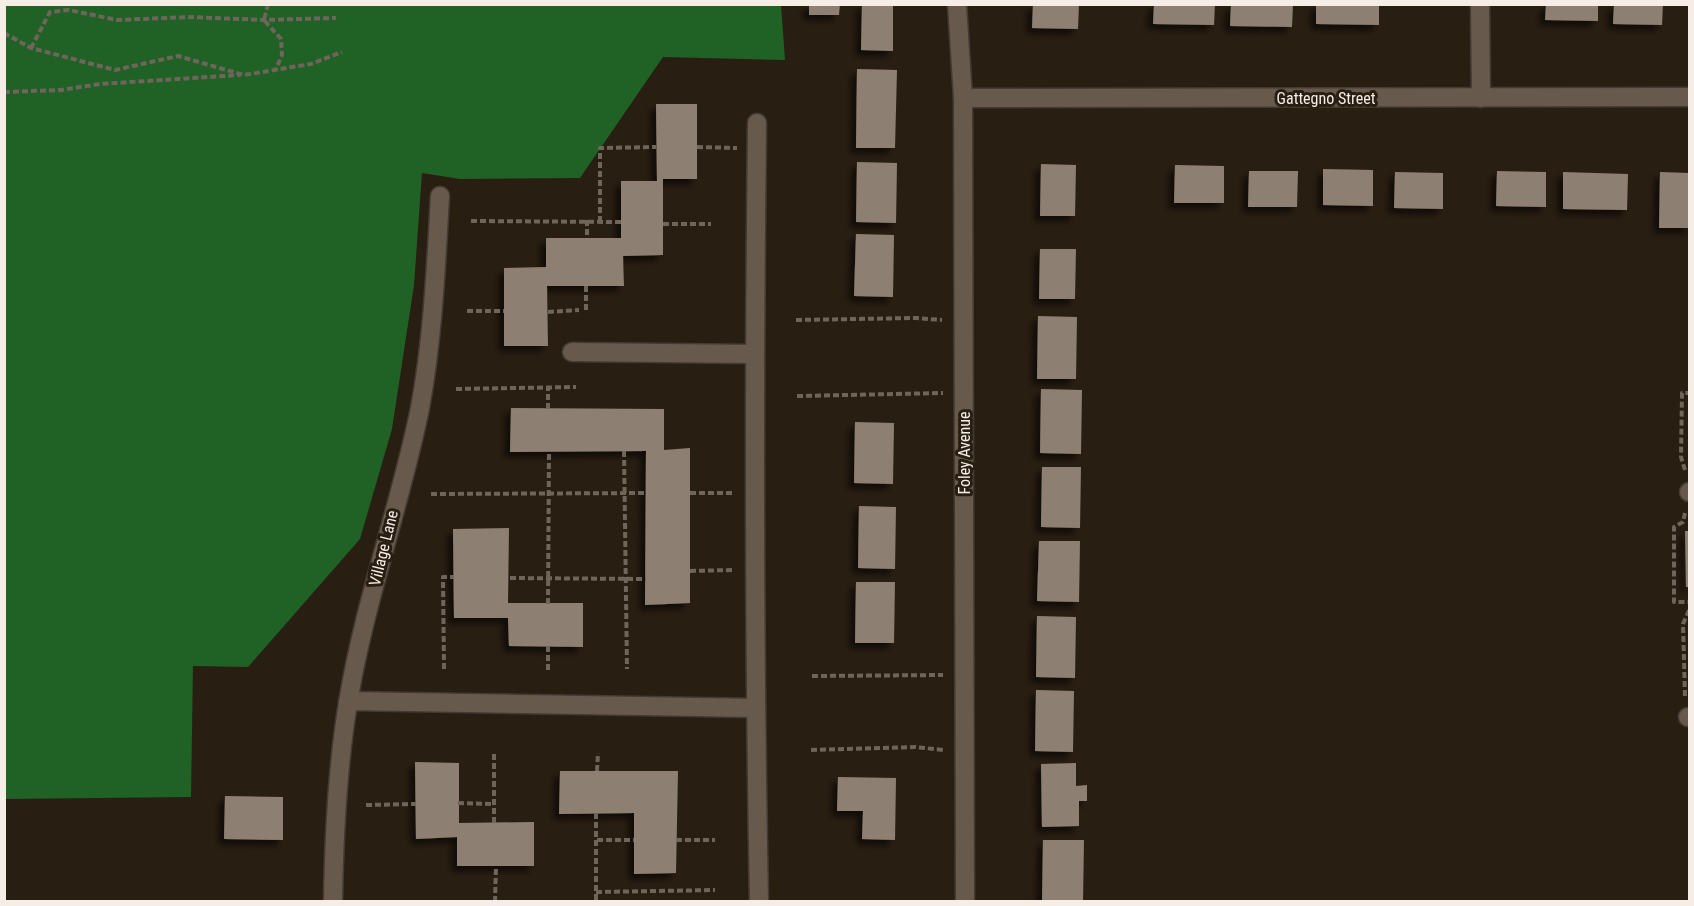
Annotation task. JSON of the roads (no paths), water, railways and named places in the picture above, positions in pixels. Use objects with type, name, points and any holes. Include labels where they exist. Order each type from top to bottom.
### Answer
[{"type":"street","name":"Foley Avenue","points":[[957,4],[963,98],[965,902]]},
{"type":"street","points":[[1480,4],[1481,98]]},
{"type":"street","name":"Gattegno Street","points":[[963,98],[1689,97]]},
{"type":"street","points":[[757,123],[754,354],[755,708],[759,902]]},
{"type":"street","name":"Village Lane","points":[[333,902],[335,795],[348,701],[374,583],[420,408],[434,296],[440,196]]},
{"type":"street","points":[[572,352],[754,354]]},
{"type":"street","points":[[348,701],[755,708]]}]
